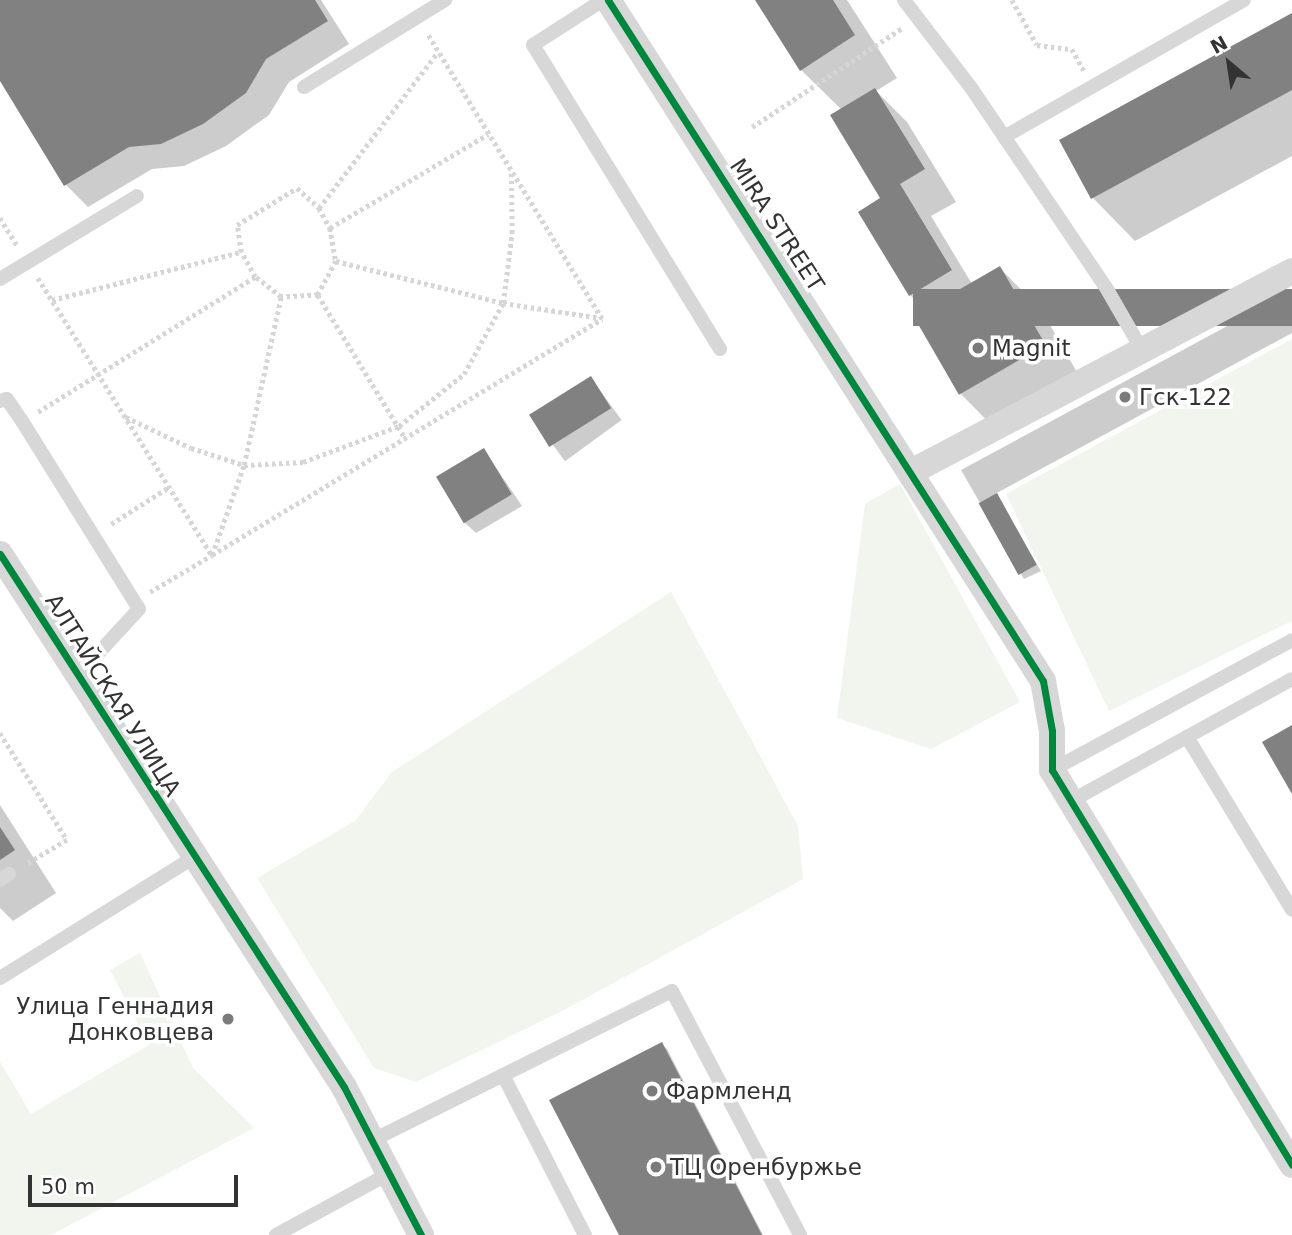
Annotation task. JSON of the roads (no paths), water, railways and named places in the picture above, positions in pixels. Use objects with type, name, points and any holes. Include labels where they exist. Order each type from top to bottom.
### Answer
[{"type":"street","name":"MIRA STREET","points":[[606,0],[913,471],[1043,681],[1052,731],[1052,769]]},
{"type":"street","points":[[913,471],[1292,271]]},
{"type":"street","name":"АЛТАЙСКАЯ УЛИЦА","points":[[0,554],[79,674],[192,858],[344,1087],[421,1235]]},
{"type":"street","points":[[1052,769],[1292,1165]]},
{"type":"lane","points":[[304,87],[445,0]]},
{"type":"lane","points":[[606,0],[533,45],[720,349]]},
{"type":"lane","points":[[904,0],[1004,137],[1142,350]]},
{"type":"lane","points":[[1004,137],[1244,0]]},
{"type":"lane","points":[[0,279],[137,196]]},
{"type":"lane","points":[[0,401],[6,399],[22,421],[139,609],[79,674]]},
{"type":"lane","points":[[1052,769],[1292,640]]},
{"type":"lane","points":[[1071,801],[1292,679]]},
{"type":"lane","points":[[1187,737],[1292,910]]},
{"type":"lane","points":[[0,978],[192,858]]},
{"type":"lane","points":[[373,1140],[672,991],[800,1235]]},
{"type":"lane","points":[[503,1075],[585,1235]]},
{"type":"lane","points":[[276,1235],[390,1172]]},
{"type":"place","name":"Magnit","points":[[978,348]]},
{"type":"place","name":"Гск-122","points":[[1125,397]]},
{"type":"place","name":"Улица Геннадия Донковцева","points":[[228,1019]]},
{"type":"place","name":"Фармленд","points":[[652,1091]]},
{"type":"place","name":"ТЦ Оренбуржье","points":[[656,1167]]}]
